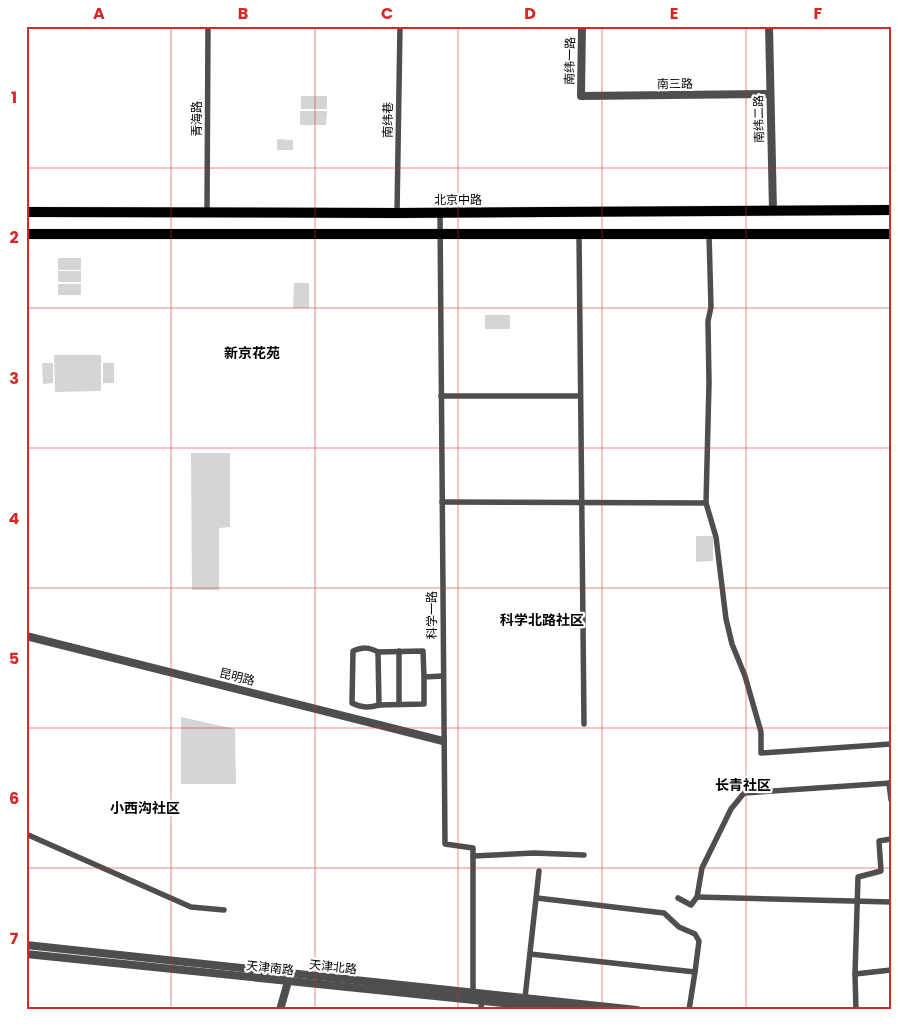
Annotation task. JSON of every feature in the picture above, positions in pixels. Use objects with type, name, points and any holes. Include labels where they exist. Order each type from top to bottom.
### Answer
[{"type":"main road","name":"北京中路","points":[[26,212],[440,213],[891,210]]},
{"type":"main road","points":[[26,234],[891,234]]},
{"type":"street","name":"青海路","points":[[207,212],[208,26]]},
{"type":"street","name":"南纬巷","points":[[397,213],[400,26]]},
{"type":"street","name":"南纬一路","points":[[581,96],[582,26]]},
{"type":"street","name":"南纬二路","points":[[768,26],[773,211]]},
{"type":"street","name":"南三路","points":[[581,96],[770,94]]},
{"type":"street","name":"科学一路","points":[[440,213],[445,844],[473,848],[473,856]]},
{"type":"street","points":[[579,234],[584,724]]},
{"type":"street","points":[[709,234],[711,307],[708,321],[709,383],[706,503],[716,537],[726,619],[732,644],[745,676],[761,732],[761,753],[891,744]]},
{"type":"street","points":[[441,396],[580,396]]},
{"type":"street","points":[[442,502],[706,503]]},
{"type":"street","name":"昆明路","points":[[26,636],[443,741]]},
{"type":"street","points":[[369,648],[378,652],[423,651],[424,704],[379,704],[370,707],[360,707],[352,703],[353,650],[369,648]]},
{"type":"street","points":[[399,651],[399,704]]},
{"type":"street","points":[[378,652],[379,704]]},
{"type":"street","points":[[424,676],[443,676]]},
{"type":"street","points":[[678,898],[691,905],[697,897],[702,868],[731,809],[744,792],[890,783],[891,800]]},
{"type":"street","points":[[26,834],[191,907],[224,910]]},
{"type":"street","points":[[856,1010],[855,974],[858,876],[881,870],[879,841],[891,839]]},
{"type":"street","points":[[472,992],[473,856],[534,853],[584,855]]},
{"type":"street","points":[[525,998],[539,871]]},
{"type":"street","points":[[697,897],[891,902]]},
{"type":"street","points":[[537,898],[664,913],[679,927],[695,934],[699,941],[689,1010]]},
{"type":"street","name":"天津北路","points":[[26,945],[289,977]]},
{"type":"street","name":"天津南路","points":[[26,954],[289,977],[405,989],[484,1000],[542,1003],[572,1010]]},
{"type":"street","points":[[530,954],[695,972]]},
{"type":"street","points":[[855,974],[891,970]]},
{"type":"street","points":[[280,1010],[289,977]]},
{"type":"street","points":[[405,989],[472,992],[525,998],[542,1003],[637,1010]]},
{"type":"street","points":[[482,1010],[484,1000]]},
{"type":"shaded area","points":[[301,96],[327,96],[327,109],[301,109]]},
{"type":"shaded area","points":[[300,111],[327,111],[326,125],[300,125]]},
{"type":"shaded area","points":[[277,139],[293,140],[293,150],[277,150]]},
{"type":"shaded area","points":[[58,258],[81,258],[81,270],[58,270]]},
{"type":"shaded area","points":[[58,271],[81,271],[81,282],[58,282]]},
{"type":"shaded area","points":[[294,283],[309,283],[309,308],[293,308]]},
{"type":"shaded area","points":[[58,284],[81,284],[81,295],[58,295]]},
{"type":"shaded area","points":[[485,315],[510,315],[510,329],[485,329]]},
{"type":"shaded area","points":[[54,355],[101,355],[101,391],[55,392]]},
{"type":"shaded area","points":[[42,363],[53,363],[53,383],[43,384]]},
{"type":"shaded area","points":[[103,363],[114,363],[114,383],[103,383]]},
{"type":"shaded area","points":[[191,453],[230,453],[230,527],[219,528],[219,590],[192,590]]},
{"type":"shaded area","points":[[696,536],[713,536],[713,561],[696,562]]},
{"type":"shaded area","points":[[181,717],[235,729],[236,784],[181,784]]},
{"type":"district","name":"新京花苑","points":[[252,353]]},
{"type":"district","name":"科学北路社区","points":[[542,620]]},
{"type":"district","name":"长青社区","points":[[743,785]]},
{"type":"district","name":"小西沟社区","points":[[145,808]]}]
